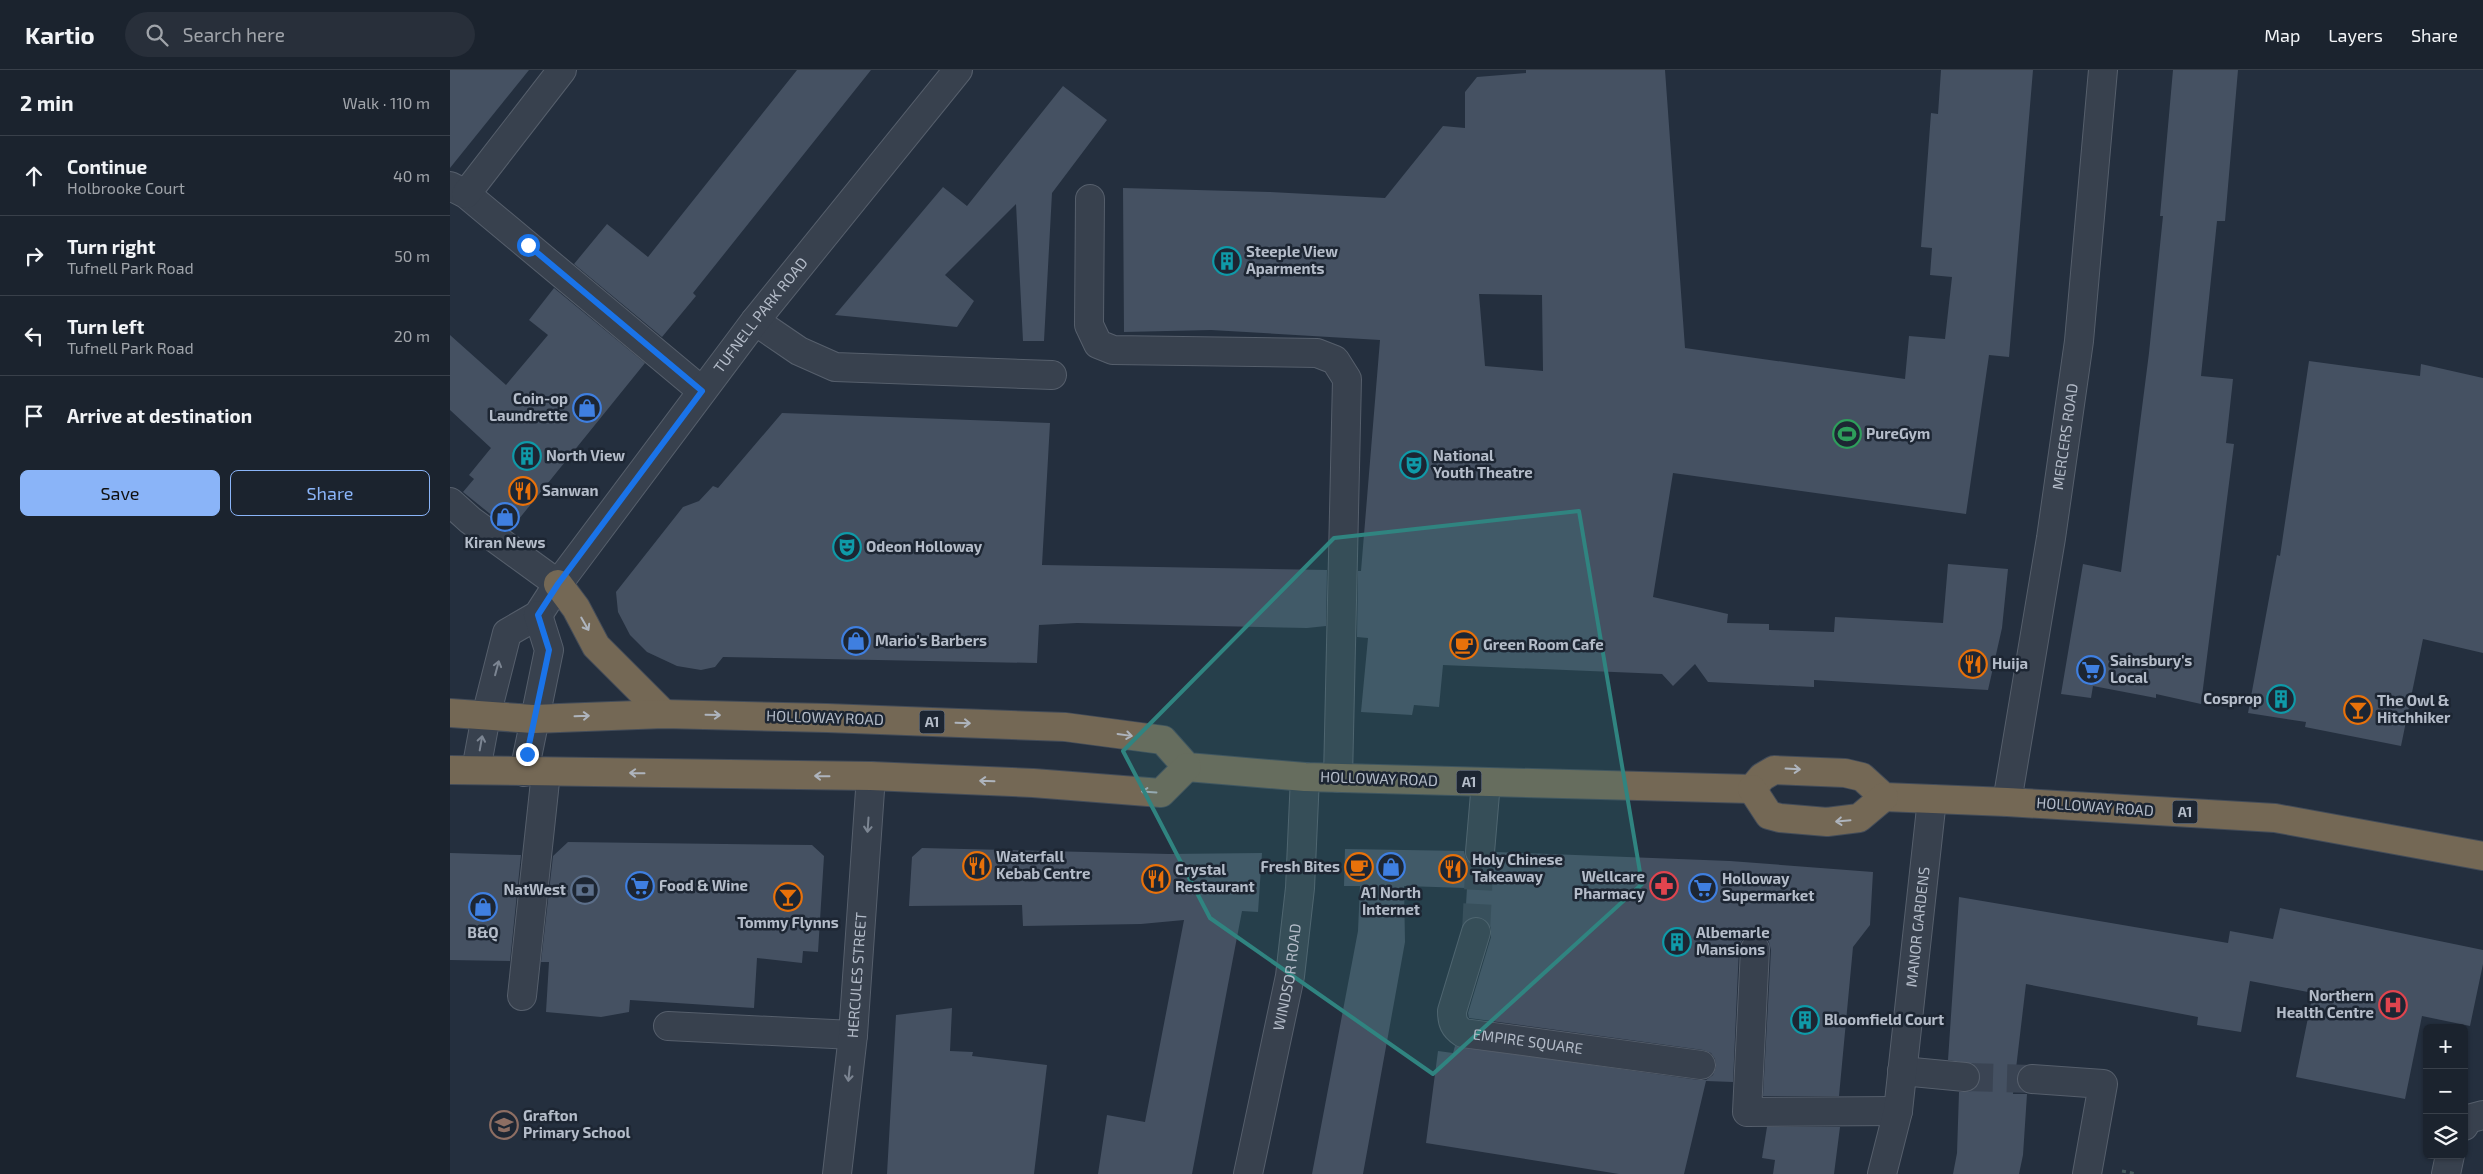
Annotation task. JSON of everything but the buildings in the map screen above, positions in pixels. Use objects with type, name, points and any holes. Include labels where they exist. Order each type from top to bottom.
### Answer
[{"type":"highway","points":[[558,584],[576,608],[602,652],[664,714]]},
{"type":"highway","name":"HOLLOWAY ROAD","points":[[450,713],[533,719],[664,714],[1064,727],[1163,740],[1187,767],[1305,777],[1752,789]]},
{"type":"highway","points":[[463,770],[871,776],[1033,783],[1161,793],[1187,767]]},
{"type":"highway","points":[[1781,768],[1855,774],[1869,782],[1884,797],[1859,818],[1828,822],[1780,818],[1769,815],[1752,789],[1768,772],[1781,768]]},
{"type":"highway","name":"HOLLOWAY ROAD","points":[[1884,797],[2008,802],[2275,818],[2483,856]]},
{"type":"street","points":[[562,70],[458,190],[702,391]]},
{"type":"street","name":"TUFNELL PARK ROAD","points":[[463,770],[486,716],[507,633],[538,615],[558,584],[755,321],[958,70]]},
{"type":"street","name":"MERCERS ROAD","points":[[2008,802],[2051,538],[2079,341],[2103,70]]},
{"type":"street","points":[[1090,199],[1088,325],[1098,344],[1113,350],[1318,353],[1335,360],[1347,378],[1338,778]]},
{"type":"street","points":[[755,321],[798,351],[835,367],[1052,375]]},
{"type":"street","points":[[450,502],[460,525],[558,584]]},
{"type":"street","points":[[522,996],[535,772],[533,719],[549,650],[538,615]]},
{"type":"street","name":"HERCULES STREET","points":[[837,1174],[853,1035],[871,776]]},
{"type":"street","name":"WINDSOR ROAD","points":[[1248,1174],[1290,976],[1300,888],[1305,777]]},
{"type":"street","points":[[1480,852],[1486,782]]},
{"type":"street","name":"MANOR GARDENS","points":[[1882,1174],[1898,1111],[1932,798]]},
{"type":"street","name":"EMPIRE SQUARE","points":[[1476,932],[1452,1011],[1455,1028],[1463,1033],[1702,1065]]},
{"type":"street","points":[[1755,949],[1747,1112],[1898,1111]]},
{"type":"street","points":[[668,1026],[853,1035]]},
{"type":"street","points":[[1902,1071],[1965,1077]]},
{"type":"street","points":[[2032,1079],[2103,1084],[2087,1174]]},
{"type":"street","points":[[2468,1119],[2483,1114]]},
{"type":"street","points":[[2446,1174],[2449,1159]]},
{"type":"highlighted area","points":[[1579,511],[1642,884],[1433,1074],[1210,918],[1123,751],[1334,538]]},
{"type":"tunnel","points":[[1476,932],[1480,852]]},
{"type":"tunnel","points":[[1965,1077],[2032,1079]]},
{"type":"place","name":"Steeple View Aparments","points":[[1227,261]]},
{"type":"place","name":"Coin-op Laundrette","points":[[587,408]]},
{"type":"place","name":"PureGym","points":[[1847,434]]},
{"type":"place","name":"North View","points":[[527,456]]},
{"type":"place","name":"National Youth Theatre","points":[[1414,465]]},
{"type":"place","name":"Sanwan","points":[[523,491]]},
{"type":"place","name":"Kiran News","points":[[505,517]]},
{"type":"place","name":"Odeon Holloway","points":[[847,547]]},
{"type":"place","name":"Mario's Barbers","points":[[856,641]]},
{"type":"place","name":"Green Room Cafe","points":[[1464,645]]},
{"type":"place","name":"Huija","points":[[1973,664]]},
{"type":"place","name":"Sainsbury's Local","points":[[2091,670]]},
{"type":"place","name":"Cosprop","points":[[2281,699]]},
{"type":"place","name":"The Owl & Hitchhiker","points":[[2358,710]]},
{"type":"place","name":"Waterfall Kebab Centre","points":[[977,866]]},
{"type":"place","name":"Fresh Bites","points":[[1359,867]]},
{"type":"place","name":"A1 North Internet","points":[[1391,867]]},
{"type":"place","name":"Holy Chinese Takeaway","points":[[1453,869]]},
{"type":"place","name":"Crystal Restaurant","points":[[1156,879]]},
{"type":"place","name":"Food & Wine","points":[[640,886]]},
{"type":"place","name":"Wellcare Pharmacy","points":[[1664,886]]},
{"type":"place","name":"Holloway Supermarket","points":[[1703,888]]},
{"type":"place","name":"NatWest","points":[[585,890]]},
{"type":"place","name":"Tommy Flynns","points":[[788,897]]},
{"type":"place","name":"B&Q","points":[[483,907]]},
{"type":"place","name":"Albemarle Mansions","points":[[1677,942]]},
{"type":"place","name":"Northern Health Centre","points":[[2393,1005]]},
{"type":"place","name":"Bloomfield Court","points":[[1805,1020]]},
{"type":"place","name":"Grafton Primary School","points":[[504,1125]]},
{"type":"route","points":[[527,754],[549,650],[538,615],[558,584],[702,391],[528,245]]}]
